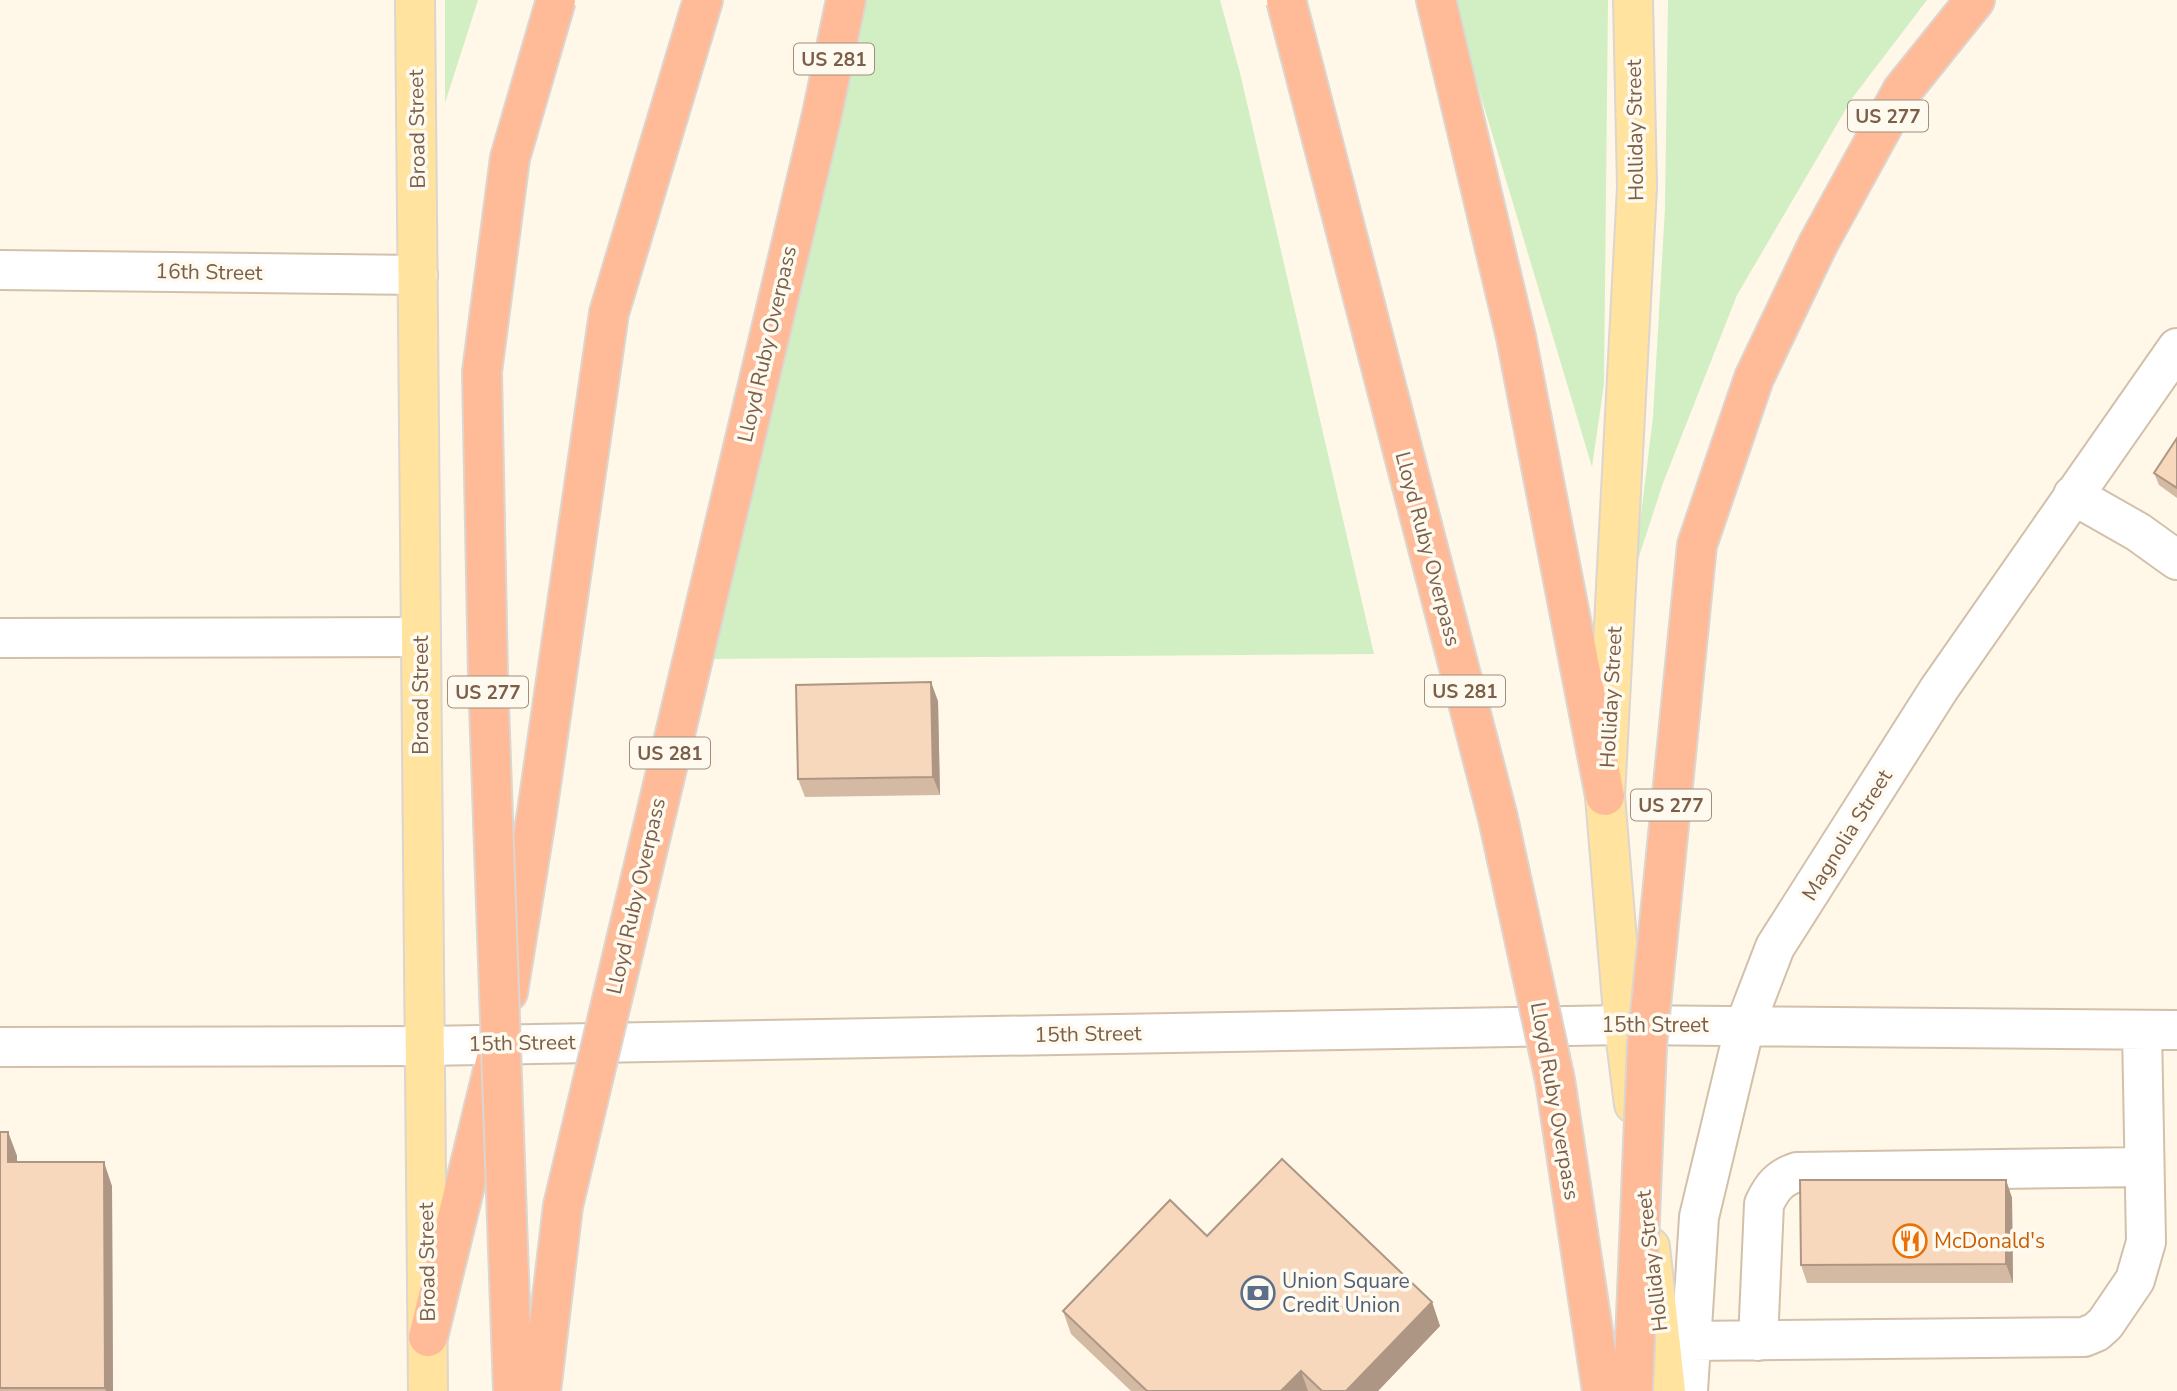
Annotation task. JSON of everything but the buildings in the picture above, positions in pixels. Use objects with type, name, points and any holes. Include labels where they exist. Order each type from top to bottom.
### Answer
[{"type":"highway","name":"US 277","points":[[513,1391],[488,676],[482,372],[510,158],[556,0]]},
{"type":"highway","points":[[428,1337],[500,1044],[537,812],[609,313],[703,0]]},
{"type":"highway","name":"Lloyd Ruby Overpass","points":[[541,1391],[563,1206],[821,119],[846,0]]},
{"type":"highway","name":"Lloyd Ruby Overpass","points":[[1286,0],[1498,818],[1555,1080],[1602,1391]]},
{"type":"highway","points":[[1436,0],[1516,337],[1605,796]]},
{"type":"highway","name":"US 277","points":[[1633,1391],[1647,1045],[1697,545],[1754,378],[1818,244],[1902,91],[1975,0]]},
{"type":"main road","name":"Broad Street","points":[[415,0],[428,1391]]},
{"type":"main road","name":"Holliday Street","points":[[1633,0],[1637,187],[1605,796],[1625,1025],[1666,1391]]},
{"type":"street","name":"16th Street","points":[[0,270],[418,275]]},
{"type":"street","name":"Magnolia Street","points":[[1688,1391],[1699,1217],[1745,1026],[1775,947],[1939,689],[2177,348]]},
{"type":"street","points":[[2073,495],[2138,532],[2177,560]]},
{"type":"street","points":[[0,638],[421,636]]},
{"type":"street","name":"15th Street","points":[[0,1047],[424,1046],[1625,1025],[2160,1030]]},
{"type":"street","points":[[1691,1341],[2084,1337],[2096,1332],[2105,1324],[2135,1280],[2146,1242],[2143,1167],[2160,1030]]},
{"type":"street","points":[[1758,1341],[1764,1204],[1770,1190],[1782,1177],[1797,1172],[2143,1167]]},
{"type":"green space","points":[[445,0],[478,0],[445,103]]},
{"type":"green space","points":[[866,0],[1220,0],[1240,73],[1374,654],[705,659]]},
{"type":"green space","points":[[1452,0],[1608,0],[1604,384],[1592,467]]},
{"type":"green space","points":[[1668,0],[1927,0],[1853,97],[1737,295],[1663,483],[1634,572],[1653,417],[1665,208]]},
{"type":"place","name":"McDonald's","points":[[1910,1241]]},
{"type":"place","name":"Union Square Credit Union","points":[[1258,1293]]}]
